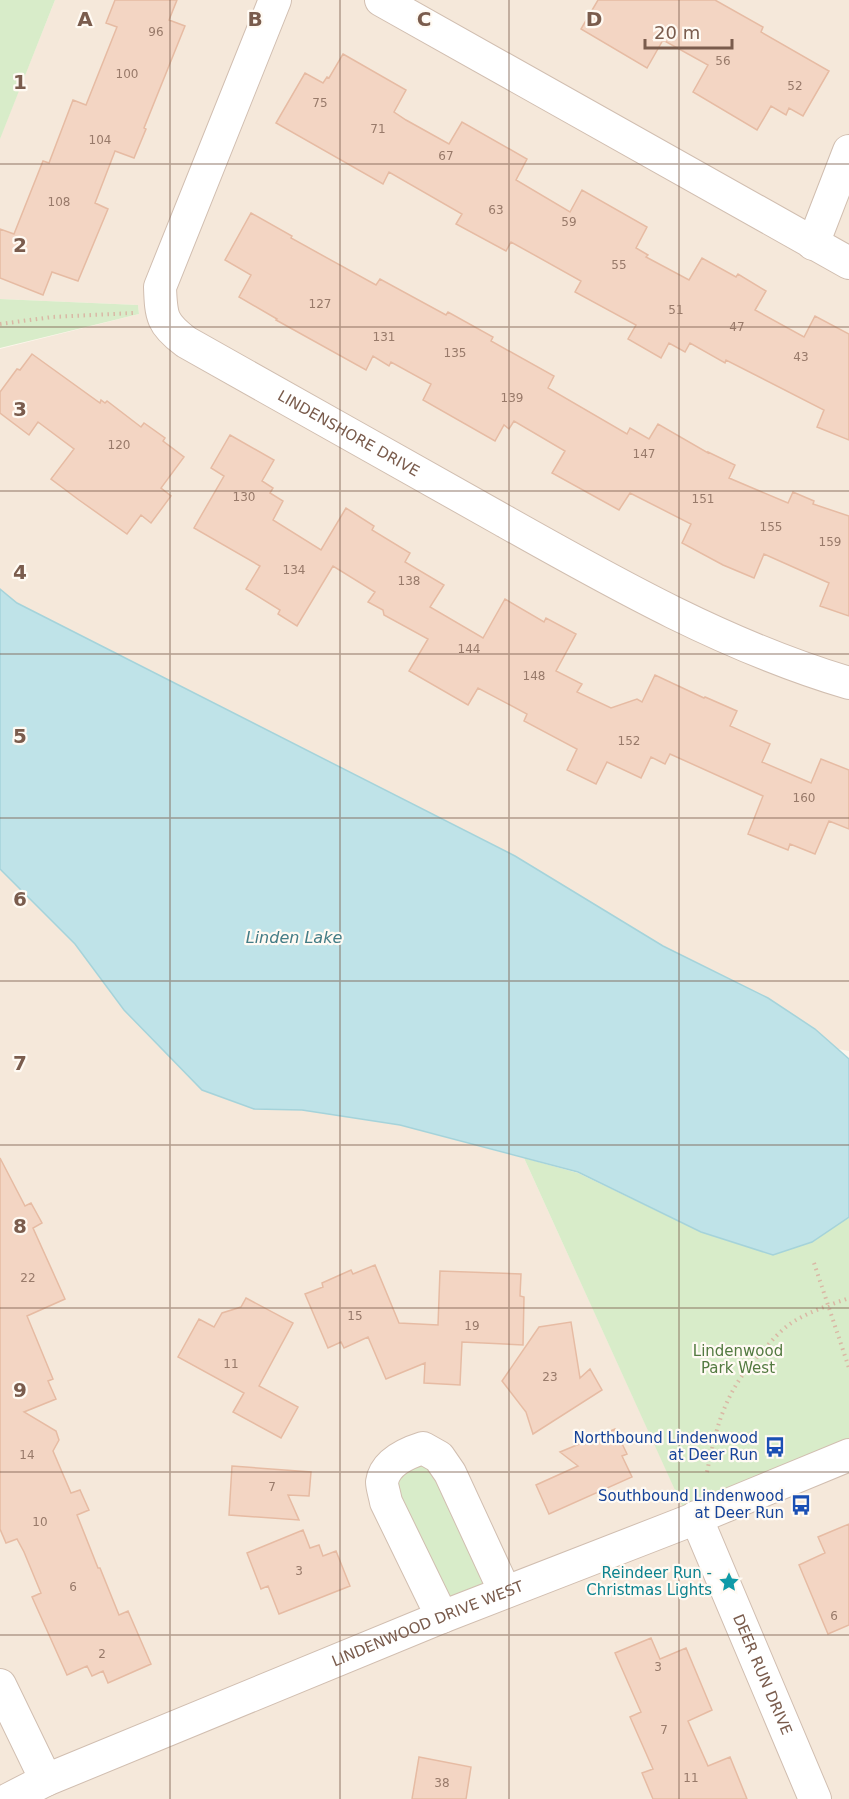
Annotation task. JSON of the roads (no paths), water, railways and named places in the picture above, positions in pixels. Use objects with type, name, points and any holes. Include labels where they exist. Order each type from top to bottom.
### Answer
[{"type":"street","name":"LINDENSHORE DRIVE","points":[[275,0],[160,287],[160,311],[170,330],[186,342],[599,574],[693,622],[784,661],[849,683]]},
{"type":"street","points":[[381,0],[849,263]]},
{"type":"street","points":[[813,244],[849,151]]},
{"type":"street","points":[[442,1617],[386,1502],[382,1481],[391,1465],[406,1453],[423,1448],[439,1457],[450,1473],[505,1592]]},
{"type":"street","name":"LINDENWOOD DRIVE WEST","points":[[9,1799],[46,1780],[442,1617],[849,1455]]},
{"type":"street","name":"DEER RUN DRIVE","points":[[696,1517],[815,1799]]},
{"type":"street","points":[[0,1685],[46,1780]]},
{"type":"water","name":"Linden Lake","points":[[0,589],[17,603],[515,856],[663,946],[768,998],[815,1029],[849,1059],[849,1217],[812,1242],[773,1255],[701,1232],[578,1172],[400,1125],[302,1110],[254,1109],[202,1090],[124,1010],[75,944],[0,869]]},
{"type":"place","name":"Northbound Lindenwood at Deer Run","points":[[775,1447]]},
{"type":"place","name":"Southbound Lindenwood at Deer Run","points":[[801,1505]]},
{"type":"place","name":"Reindeer Run - Christmas Lights","points":[[729,1582]]},
{"type":"park label","name":"Lindenwood Park West","points":[[738,1360]]}]
